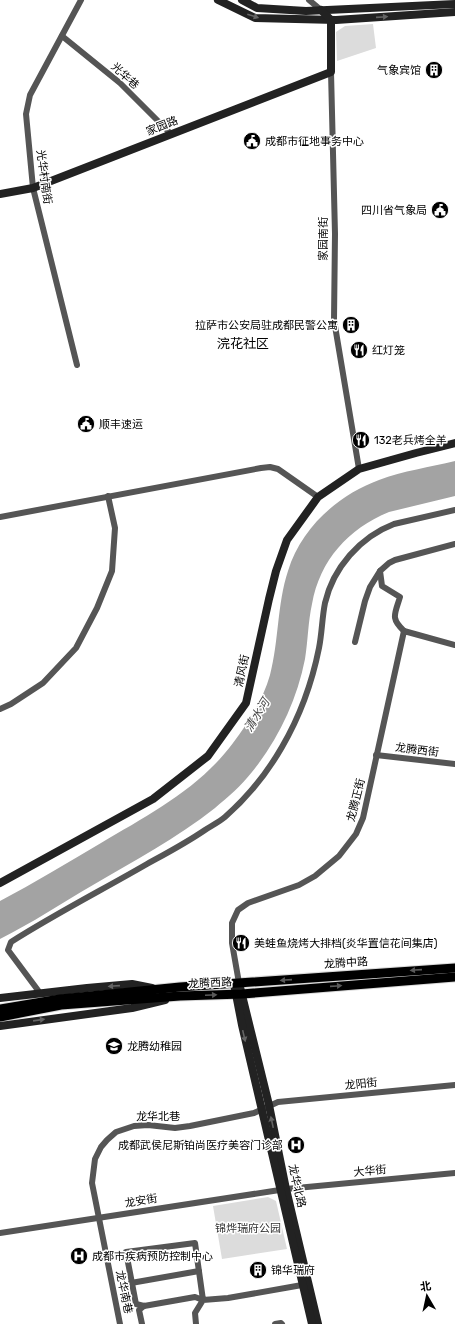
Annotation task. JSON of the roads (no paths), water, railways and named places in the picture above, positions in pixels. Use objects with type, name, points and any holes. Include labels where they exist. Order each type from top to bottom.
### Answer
[{"type":"main road","name":"龙腾中路","points":[[237,984],[455,968]]},
{"type":"main road","name":"龙腾中路","points":[[239,994],[455,977]]},
{"type":"main road","name":"龙腾西路","points":[[180,992],[237,984]]},
{"type":"main road","name":"龙腾西路","points":[[180,992],[239,994]]},
{"type":"main road","points":[[0,1009],[61,1002],[180,992]]},
{"type":"main road","points":[[0,1017],[61,1002]]},
{"type":"street","name":"光华村南街","points":[[77,365],[33,188],[26,114],[30,95],[81,0]]},
{"type":"street","points":[[218,0],[255,18],[330,20],[455,12]]},
{"type":"street","points":[[242,0],[258,8],[306,11],[455,4]]},
{"type":"street","points":[[310,0],[330,20]]},
{"type":"street","name":"家园南街","points":[[330,20],[334,320],[359,469]]},
{"type":"street","name":"光华巷","points":[[62,36],[120,83],[171,134]]},
{"type":"street","name":"家园路","points":[[0,194],[33,188],[331,72]]},
{"type":"street","name":"清风街","points":[[0,882],[153,799],[208,756],[246,703],[276,571],[287,540],[318,497],[359,469],[455,443]]},
{"type":"street","points":[[0,517],[270,467],[278,468],[318,497]]},
{"type":"street","points":[[0,709],[11,704],[44,683],[76,648],[97,608],[112,571],[116,528],[108,496]]},
{"type":"street","points":[[40,993],[8,950],[11,942],[67,908],[181,846],[223,818],[243,800],[262,778],[295,725],[312,677],[319,648],[325,604],[329,589],[350,554],[375,533],[384,528],[394,524],[455,510]]},
{"type":"street","points":[[355,642],[365,601],[370,587],[380,571],[395,560],[455,544]]},
{"type":"street","points":[[380,571],[382,586]]},
{"type":"street","points":[[370,587],[377,584],[400,597],[395,622],[404,631],[455,645]]},
{"type":"street","name":"龙腾正街","points":[[237,984],[232,943],[232,923],[238,910],[248,903],[299,885],[315,876],[339,856],[356,834],[363,818],[404,631]]},
{"type":"street","name":"龙腾西街","points":[[376,755],[455,764]]},
{"type":"street","points":[[0,998],[132,984],[147,988],[180,992]]},
{"type":"street","name":"龙华北路","points":[[237,984],[283,1189],[302,1285],[312,1324]]},
{"type":"street","points":[[0,1026],[132,1008],[180,992]]},
{"type":"street","name":"龙阳街","points":[[265,1108],[278,1102],[455,1085]]},
{"type":"street","name":"龙华北巷","points":[[98,1218],[92,1183],[95,1159],[101,1147],[116,1132],[134,1126],[148,1125],[170,1128],[181,1127],[265,1108]]},
{"type":"street","name":"大华街","points":[[283,1189],[455,1173]]},
{"type":"street","name":"龙华北路","points":[[283,1189],[318,1324]]},
{"type":"street","name":"龙安街","points":[[0,1233],[283,1189]]},
{"type":"street","name":"龙华南巷","points":[[98,1218],[120,1324]]},
{"type":"street","points":[[196,1324],[195,1313],[203,1300],[195,1243],[126,1252],[136,1304],[144,1306],[195,1297],[203,1300],[228,1298],[302,1285]]},
{"type":"street","points":[[131,1283],[199,1271]]},
{"type":"street","points":[[142,1324],[139,1310],[144,1306]]},
{"type":"street","points":[[275,1324],[282,1324]]},
{"type":"water","name":"清水河","points":[[455,461],[455,496],[389,512],[374,519],[349,537],[329,560],[316,588],[311,611],[305,659],[292,704],[270,747],[243,782],[215,808],[171,839],[35,920],[0,939],[0,901],[137,822],[172,800],[205,774],[233,743],[254,711],[270,675],[284,584],[294,555],[312,527],[323,515],[349,494],[364,486],[388,477]]},
{"type":"place","name":"气象宾馆","points":[[434,70]]},
{"type":"place","name":"成都市征地事务中心","points":[[252,141]]},
{"type":"place","name":"四川省气象局","points":[[440,210]]},
{"type":"place","name":"拉萨市公安局驻成都民警公寓","points":[[351,325]]},
{"type":"place","name":"红灯笼","points":[[359,350]]},
{"type":"place","name":"顺丰速运","points":[[86,424]]},
{"type":"place","name":"132老兵烤全羊","points":[[361,440]]},
{"type":"place","name":"美蛙鱼烧烤大排档(炎华置信花间集店)","points":[[241,943]]},
{"type":"place","name":"龙腾幼稚园","points":[[114,1046]]},
{"type":"place","name":"成都武侯尼斯铂尚医疗美容门诊部","points":[[296,1145]]},
{"type":"place","name":"成都市疾病预防控制中心","points":[[79,1256]]},
{"type":"place","name":"锦华瑞府","points":[[258,1270]]},
{"type":"district","name":"浣花社区","points":[[243,343]]},
{"type":"park label","name":"锦烨瑞府公园","points":[[248,1228]]}]
